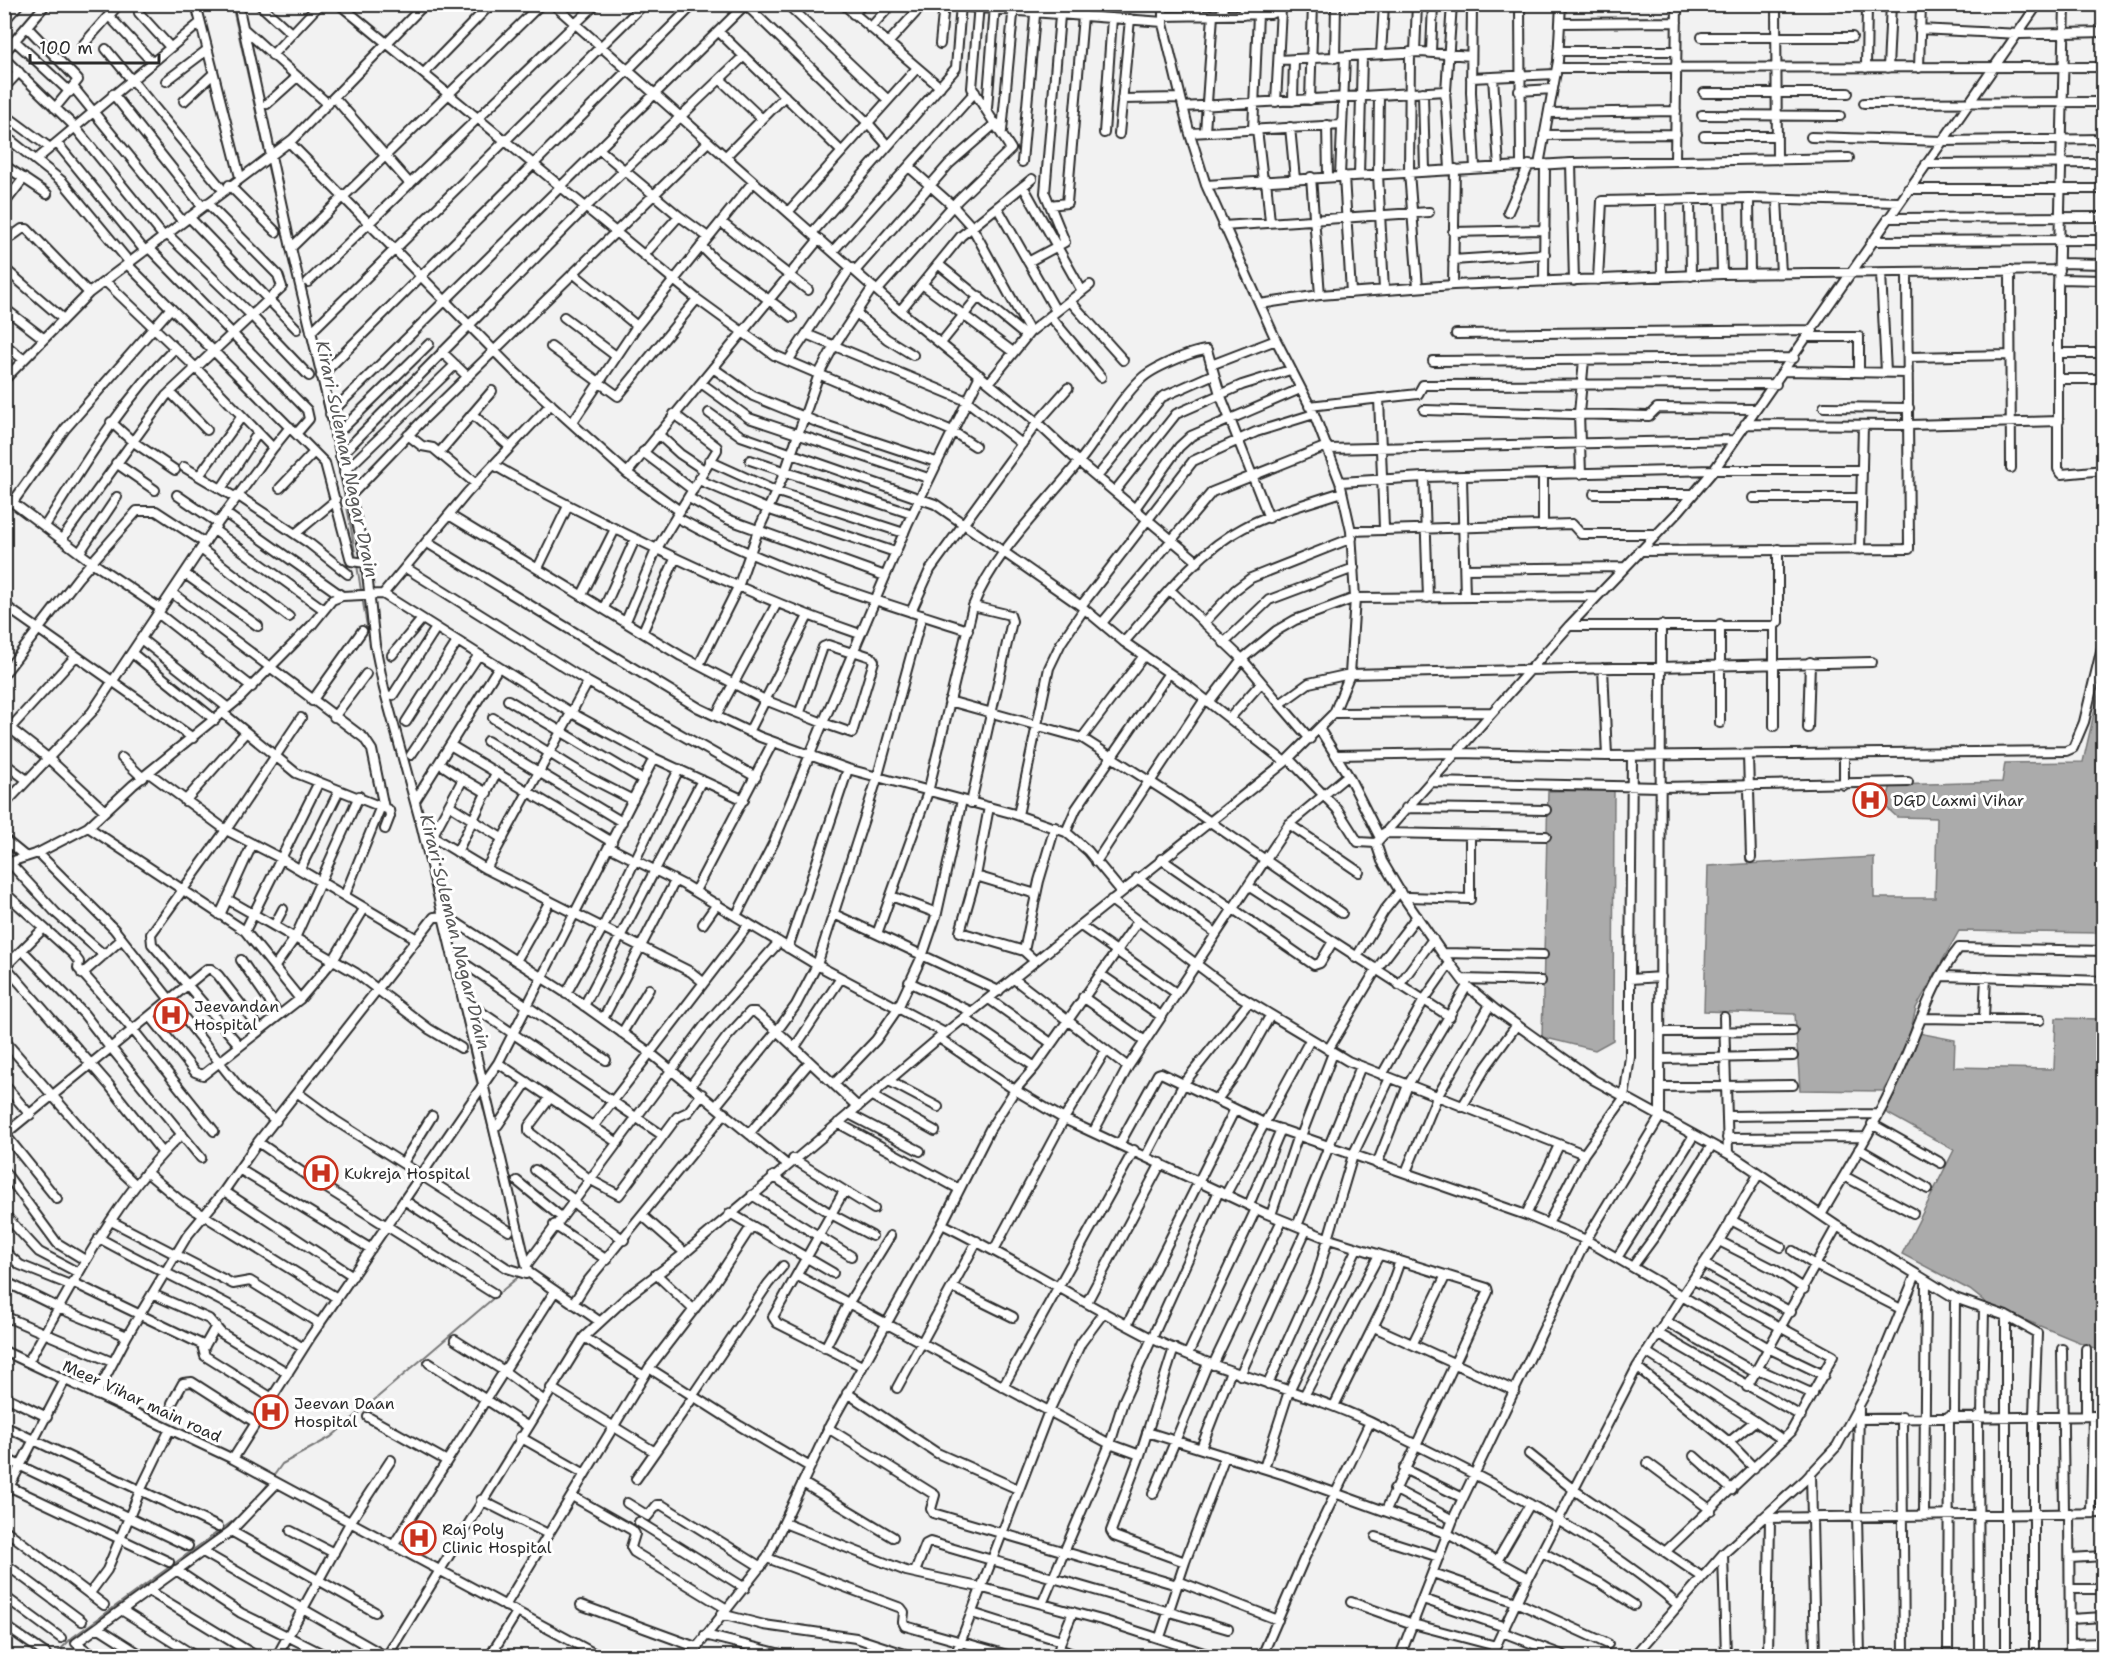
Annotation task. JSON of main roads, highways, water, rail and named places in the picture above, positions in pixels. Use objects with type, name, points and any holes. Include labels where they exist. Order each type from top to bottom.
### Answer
[{"type":"waterway","name":"Kirari Suleman Nagar Drain","points":[[232,4],[266,157]]},
{"type":"waterway","name":"Kirari Suleman Nagar Drain","points":[[267,163],[348,512],[369,640],[379,682]]},
{"type":"waterway","name":"Kirari Suleman Nagar Drain","points":[[415,815],[438,911]]},
{"type":"waterway","name":"Kirari Suleman Nagar Drain","points":[[440,919],[478,1087]]},
{"type":"waterway","name":"Kirari Suleman Nagar Drain","points":[[480,1095],[502,1179]]},
{"type":"waterway","name":"Kirari Suleman Nagar Drain","points":[[258,1498],[282,1464],[331,1437],[517,1278],[521,1270],[520,1255]]},
{"type":"waterway","name":"Kirari Suleman Nagar Drain","points":[[54,1656],[73,1637],[244,1513]]},
{"type":"place","name":"DGD Laxmi Vihar","points":[[1870,800]]},
{"type":"place","name":"Jeevandan Hospital","points":[[171,1015]]},
{"type":"place","name":"Kukreja Hospital","points":[[321,1173]]},
{"type":"place","name":"Jeevan Daan Hospital","points":[[271,1412]]},
{"type":"place","name":"Raj Poly Clinic Hospital","points":[[419,1538]]}]
